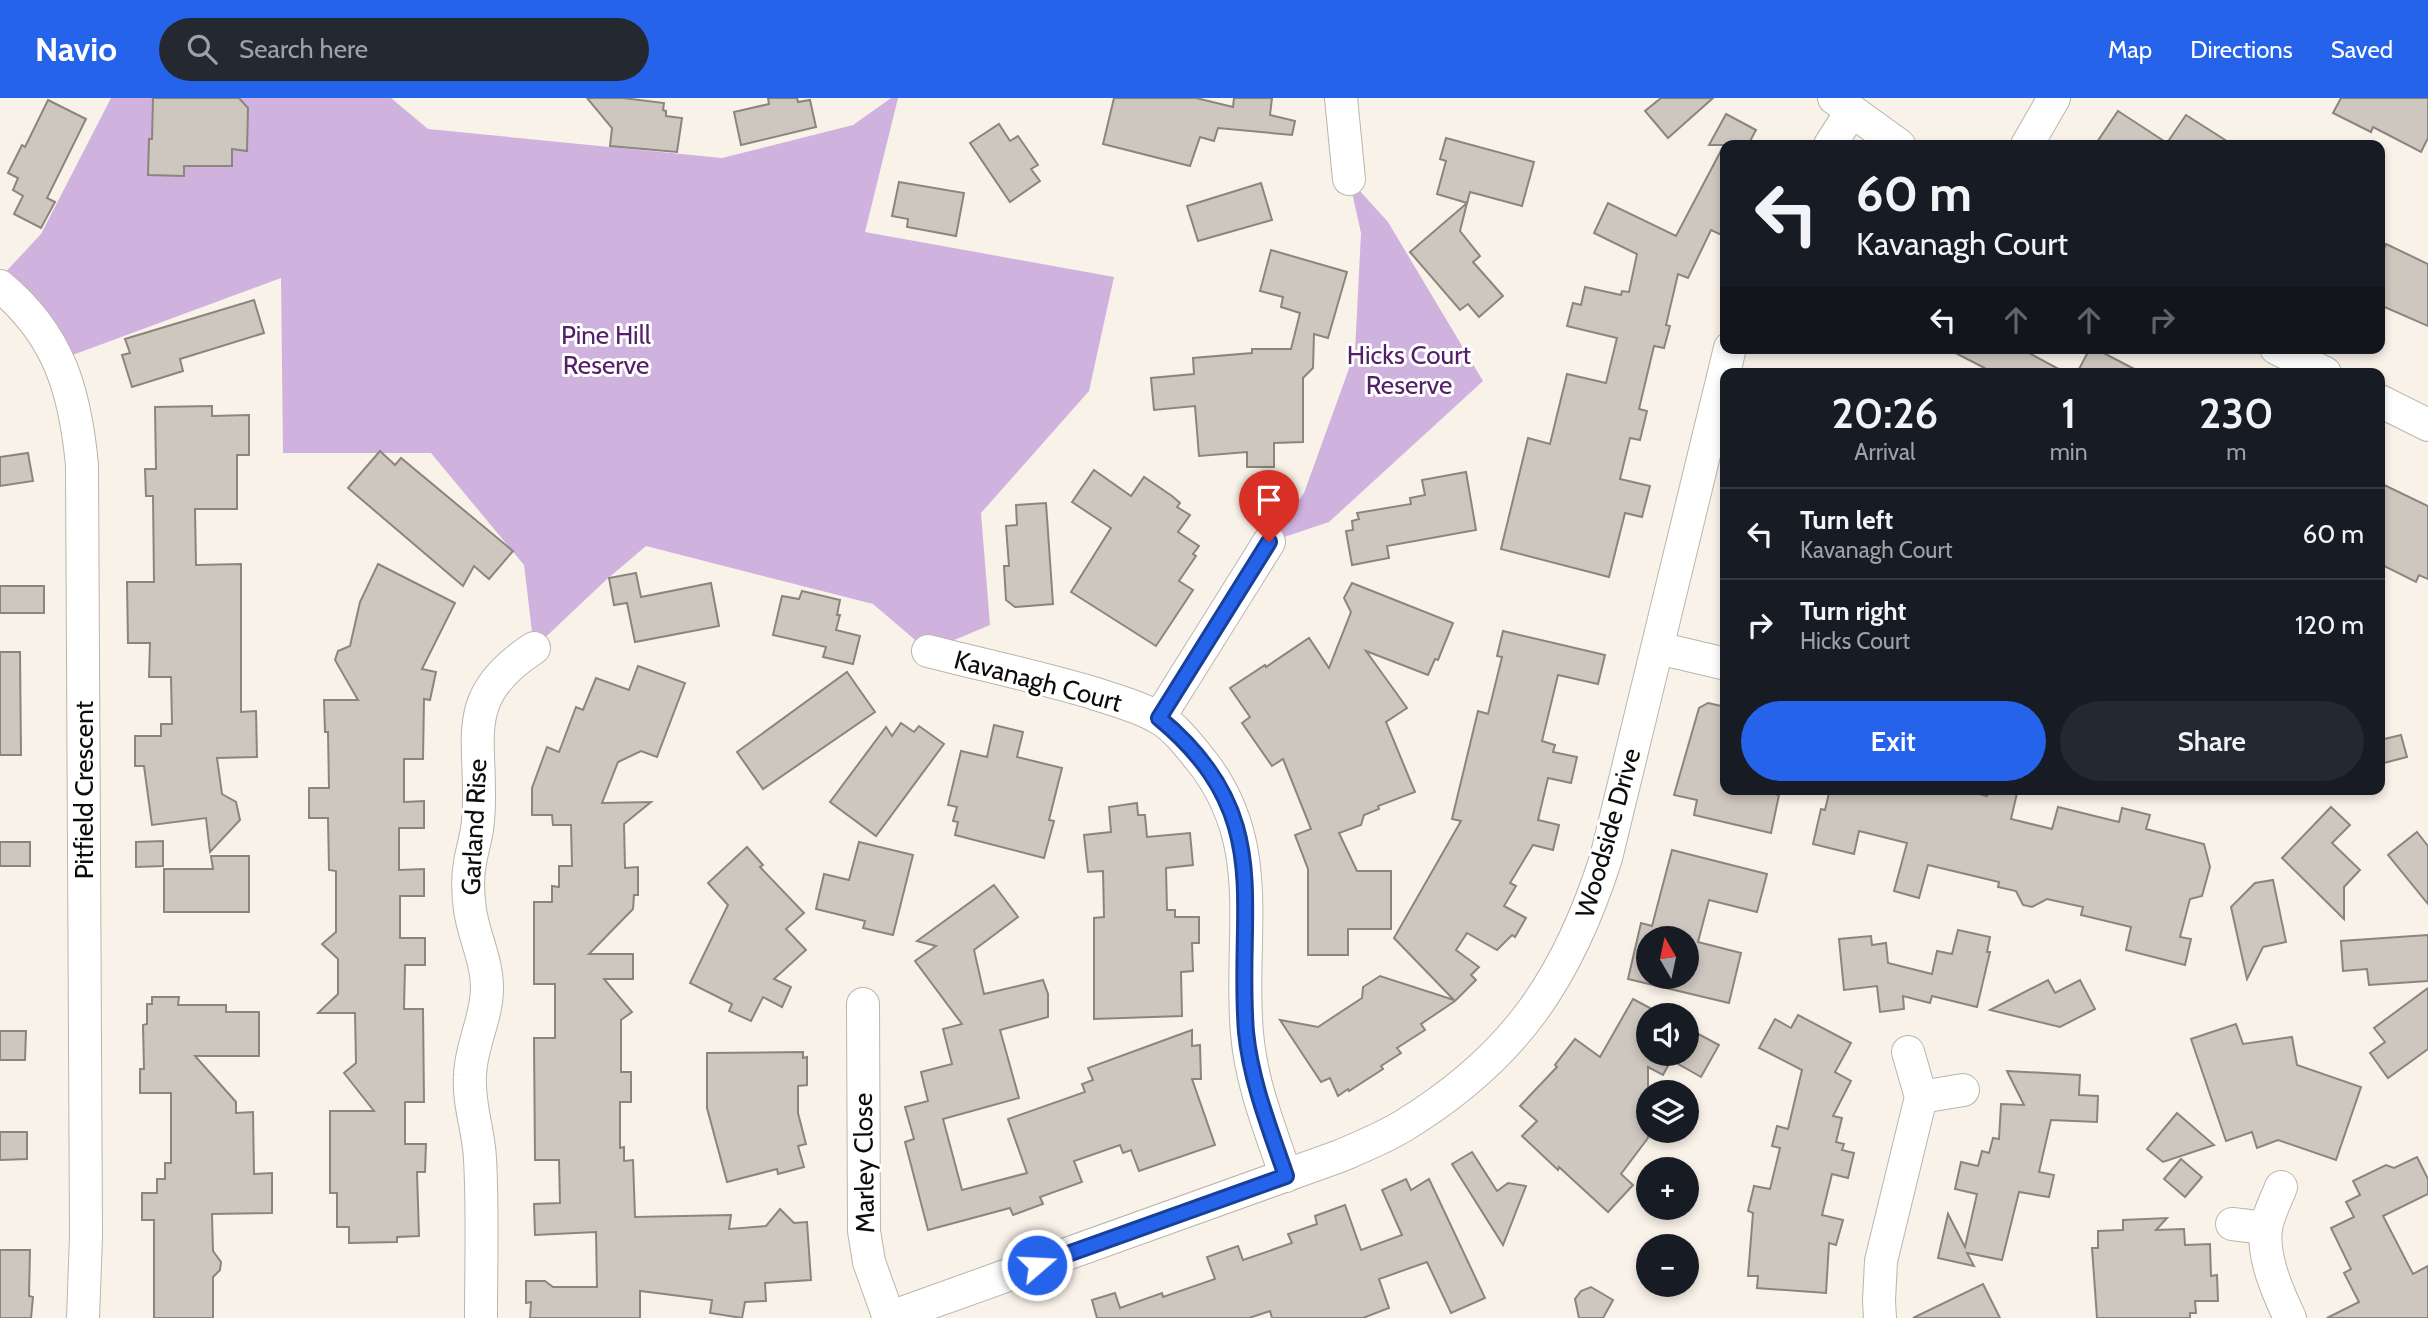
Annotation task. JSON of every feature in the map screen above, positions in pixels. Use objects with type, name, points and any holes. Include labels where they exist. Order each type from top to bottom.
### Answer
[{"type":"street","points":[[1341,98],[1349,179]]},
{"type":"street","points":[[2030,140],[2054,98]]},
{"type":"street","points":[[1832,140],[1842,105],[1892,140]]},
{"type":"street","name":"Pitfield Crescent","points":[[0,286],[44,334],[59,360],[72,395],[79,429],[82,465],[86,1236],[83,1318]]},
{"type":"street","points":[[2288,354],[2315,368]]},
{"type":"street","name":"Woodside Drive","points":[[888,1318],[1340,1156],[1401,1127],[1481,1069],[1502,1048],[1542,999],[1577,937],[1592,902],[1606,858],[1720,390]]},
{"type":"street","points":[[2385,404],[2428,425]]},
{"type":"street","points":[[1159,718],[1269,542]]},
{"type":"street","name":"Garland Rise","points":[[481,1318],[480,1157],[470,1101],[470,1081],[472,1059],[486,1010],[487,985],[485,962],[470,911],[468,881],[478,819],[479,716],[491,686],[500,674],[534,648]]},
{"type":"street","points":[[1658,648],[1720,663]]},
{"type":"street","name":"Kavanagh Court","points":[[928,651],[1065,685],[1117,701],[1159,718],[1178,733],[1204,764],[1225,799],[1241,841],[1246,901],[1245,1007],[1250,1056],[1260,1101],[1286,1176]]},
{"type":"street","name":"Marley Close","points":[[863,1004],[864,1231],[869,1262],[888,1318]]},
{"type":"street","points":[[1880,1318],[1881,1261],[1921,1097],[1908,1052]]},
{"type":"street","points":[[1921,1097],[1963,1090]]},
{"type":"street","points":[[2281,1187],[2266,1228],[2273,1274],[2290,1318]]},
{"type":"street","points":[[2232,1224],[2266,1228]]},
{"type":"green space","name":"Pine Hill Reserve","points":[[111,98],[391,98],[428,129],[722,158],[853,125],[891,98],[898,98],[865,232],[1114,277],[1089,391],[981,513],[990,625],[928,651],[873,604],[646,546],[534,648],[524,565],[431,453],[283,453],[281,278],[59,360],[0,278],[41,234]]},
{"type":"green space","name":"Hicks Court Reserve","points":[[1349,179],[1388,222],[1483,381],[1329,522],[1269,542],[1304,493],[1355,352],[1361,233]]},
{"type":"building","points":[[153,98],[239,98],[248,108],[247,151],[232,149],[232,166],[184,166],[184,176],[148,175]]},
{"type":"building","points":[[587,98],[623,98],[664,103],[666,116],[682,118],[677,152],[610,146],[612,128]]},
{"type":"building","points":[[768,98],[797,98],[798,102],[810,100],[816,127],[741,145],[734,112],[769,104]]},
{"type":"building","points":[[1114,98],[1196,98],[1233,107],[1234,98],[1272,98],[1270,115],[1295,121],[1292,135],[1218,128],[1214,141],[1200,137],[1190,166],[1103,144]]},
{"type":"building","points":[[1661,98],[1713,98],[1668,138],[1645,111]]},
{"type":"building","points":[[2341,98],[2428,98],[2428,138],[2421,152],[2373,127],[2371,132],[2333,113]]},
{"type":"building","points":[[48,100],[86,119],[47,198],[55,202],[41,228],[14,214],[23,196],[13,190],[18,178],[8,173],[22,145],[25,147]]},
{"type":"building","points":[[2118,111],[2162,140],[2098,140]]},
{"type":"building","points":[[1726,114],[1756,130],[1751,140],[1720,140],[1720,145],[1709,145]]},
{"type":"building","points":[[2186,115],[2225,140],[2169,140]]},
{"type":"building","points":[[999,124],[1010,141],[1018,136],[1038,165],[1031,169],[1040,181],[1010,202],[970,143]]},
{"type":"building","points":[[1446,138],[1534,162],[1522,206],[1470,192],[1467,203],[1437,194],[1446,161],[1440,159]]},
{"type":"building","points":[[1720,153],[1720,234],[1711,230],[1688,278],[1678,274],[1666,325],[1670,326],[1664,348],[1654,346],[1639,409],[1647,411],[1640,440],[1630,438],[1620,479],[1650,486],[1642,517],[1625,513],[1609,577],[1501,549],[1528,438],[1550,444],[1567,374],[1606,383],[1617,338],[1567,326],[1573,303],[1581,305],[1585,287],[1621,295],[1622,291],[1629,292],[1637,254],[1594,233],[1608,203],[1676,236]]},
{"type":"building","points":[[899,182],[964,193],[956,236],[907,227],[908,219],[892,216]]},
{"type":"building","points":[[1261,183],[1272,220],[1198,241],[1187,206]]},
{"type":"building","points":[[1467,203],[1460,231],[1480,256],[1473,262],[1503,296],[1479,317],[1468,304],[1460,310],[1410,252]]},
{"type":"building","points":[[2386,244],[2428,264],[2428,326],[2385,307]]},
{"type":"building","points":[[1271,250],[1347,272],[1328,338],[1314,334],[1313,368],[1303,378],[1303,442],[1274,443],[1274,467],[1247,467],[1247,452],[1199,456],[1195,406],[1154,410],[1151,378],[1194,374],[1193,358],[1252,353],[1252,349],[1291,349],[1300,313],[1281,307],[1283,297],[1260,291]]},
{"type":"building","points":[[254,300],[264,333],[180,359],[183,371],[132,387],[122,355],[130,353],[125,339]]},
{"type":"building","points":[[1958,354],[2031,354],[2057,368],[1984,368]]},
{"type":"building","points":[[2087,354],[2106,354],[2132,368],[2080,368]]},
{"type":"building","points":[[212,406],[212,416],[249,415],[249,455],[237,455],[237,509],[195,509],[196,565],[241,564],[241,712],[256,711],[257,757],[217,758],[222,794],[236,802],[240,820],[210,852],[206,818],[152,825],[144,766],[135,766],[135,736],[161,736],[161,724],[172,724],[171,677],[149,677],[150,643],[128,643],[127,582],[154,582],[153,496],[146,496],[145,469],[156,469],[155,407]]},
{"type":"building","points":[[380,451],[395,465],[401,458],[513,551],[489,579],[474,566],[463,586],[348,488]]},
{"type":"building","points":[[28,453],[33,481],[0,486],[0,457]]},
{"type":"building","points":[[1094,470],[1131,496],[1144,477],[1172,496],[1180,503],[1177,507],[1190,515],[1178,532],[1199,546],[1193,554],[1196,556],[1179,581],[1193,590],[1156,646],[1071,592],[1111,528],[1072,502]]},
{"type":"building","points":[[1466,472],[1476,530],[1387,546],[1389,558],[1352,565],[1346,531],[1353,530],[1352,521],[1359,519],[1357,513],[1411,504],[1410,498],[1425,495],[1422,480]]},
{"type":"building","points":[[2385,485],[2428,506],[2428,579],[2419,575],[2416,582],[2385,566]]},
{"type":"building","points":[[1046,503],[1053,604],[1015,607],[1006,600],[1004,566],[1009,566],[1006,526],[1017,525],[1016,505]]},
{"type":"building","points":[[378,564],[455,603],[422,669],[436,672],[430,700],[424,699],[423,759],[404,759],[404,802],[424,801],[424,828],[399,828],[399,870],[424,869],[424,896],[400,896],[400,938],[425,938],[425,965],[405,965],[404,1009],[423,1009],[424,1102],[405,1102],[405,1144],[426,1144],[425,1172],[417,1172],[419,1236],[397,1237],[397,1242],[349,1243],[349,1227],[337,1227],[337,1193],[330,1193],[330,1111],[374,1111],[344,1073],[356,1063],[355,1013],[318,1013],[338,994],[338,959],[322,944],[336,932],[336,871],[329,870],[328,818],[309,818],[309,788],[329,788],[328,732],[325,732],[324,700],[358,700],[335,660],[338,651],[350,646],[360,602]]},
{"type":"building","points":[[636,573],[641,597],[711,583],[719,626],[635,642],[627,603],[614,605],[609,578]]},
{"type":"building","points":[[1352,583],[1453,623],[1438,660],[1435,659],[1428,675],[1366,651],[1407,708],[1386,722],[1415,792],[1378,806],[1379,809],[1364,815],[1361,825],[1339,833],[1357,871],[1391,871],[1391,929],[1348,929],[1348,955],[1308,955],[1308,869],[1295,835],[1311,829],[1283,759],[1272,766],[1242,723],[1250,717],[1230,688],[1309,638],[1329,668],[1351,612],[1344,598]]},
{"type":"building","points":[[0,586],[44,586],[44,613],[0,613]]},
{"type":"building","points":[[802,591],[840,600],[836,630],[860,636],[853,664],[823,657],[826,647],[773,635],[782,596],[799,599]]},
{"type":"building","points":[[1503,631],[1605,655],[1598,684],[1558,675],[1542,741],[1555,745],[1553,752],[1577,757],[1571,783],[1548,778],[1538,820],[1559,825],[1553,850],[1533,845],[1510,883],[1516,886],[1504,906],[1526,918],[1515,937],[1512,935],[1497,950],[1467,933],[1456,950],[1479,967],[1471,975],[1476,980],[1455,1001],[1421,1024],[1425,1030],[1397,1048],[1401,1053],[1381,1066],[1383,1069],[1338,1096],[1330,1078],[1321,1082],[1280,1020],[1318,1027],[1362,998],[1363,987],[1380,976],[1454,1000],[1394,938],[1461,821],[1452,819],[1478,711],[1488,714],[1502,657],[1497,656]]},
{"type":"building","points":[[0,652],[20,652],[21,755],[0,755]]},
{"type":"building","points":[[638,666],[685,683],[657,757],[641,751],[618,762],[602,803],[651,802],[624,824],[625,868],[638,867],[638,895],[634,895],[633,909],[589,954],[633,954],[633,979],[604,979],[632,1012],[621,1020],[621,1072],[631,1072],[631,1102],[620,1102],[620,1148],[624,1147],[624,1161],[633,1160],[635,1217],[731,1215],[729,1229],[766,1226],[780,1209],[794,1223],[807,1222],[811,1280],[765,1283],[766,1301],[745,1302],[742,1318],[710,1313],[712,1300],[640,1291],[640,1318],[530,1318],[531,1302],[526,1303],[526,1281],[545,1281],[553,1287],[597,1287],[596,1232],[535,1235],[534,1204],[560,1203],[559,1160],[535,1160],[534,1038],[555,1038],[555,984],[534,984],[534,902],[552,902],[552,886],[559,887],[559,866],[572,866],[571,825],[553,825],[552,815],[532,815],[532,788],[547,747],[559,752],[576,707],[583,710],[596,678],[629,690]]},
{"type":"building","points":[[847,672],[875,712],[763,789],[737,752]]},
{"type":"building","points":[[1708,703],[1720,706],[1720,795],[1779,795],[1771,833],[1694,815],[1697,800],[1674,795],[1699,708]]},
{"type":"building","points":[[901,723],[914,732],[919,726],[944,744],[876,836],[830,802],[886,727],[892,736]]},
{"type":"building","points":[[994,725],[1023,732],[1017,757],[1062,768],[1049,820],[1054,821],[1044,858],[955,835],[958,822],[953,821],[957,807],[948,805],[961,751],[987,757]]},
{"type":"building","points":[[2401,735],[2407,757],[2385,763],[2385,739]]},
{"type":"building","points":[[1829,795],[2017,795],[2011,819],[2052,829],[2058,807],[2119,822],[2122,808],[2150,815],[2146,829],[2204,844],[2210,867],[2202,896],[2190,899],[2180,937],[2191,939],[2185,965],[2126,950],[2131,927],[2081,915],[2083,907],[2047,899],[2032,907],[2023,905],[2016,891],[1998,887],[1999,882],[1928,865],[1919,898],[1894,891],[1907,843],[1859,831],[1854,854],[1813,844],[1821,809],[1825,810]]},
{"type":"building","points":[[1137,803],[1138,815],[1145,815],[1147,837],[1190,833],[1193,865],[1166,868],[1167,910],[1175,910],[1175,917],[1199,917],[1199,943],[1192,943],[1193,971],[1181,972],[1182,1016],[1094,1019],[1094,918],[1104,917],[1103,871],[1088,872],[1084,835],[1111,832],[1109,807]]},
{"type":"building","points":[[2331,807],[2350,825],[2332,843],[2360,870],[2344,887],[2344,919],[2282,858]]},
{"type":"building","points":[[2417,832],[2428,846],[2428,904],[2388,855]]},
{"type":"building","points":[[163,841],[163,866],[136,867],[136,842]]},
{"type":"building","points":[[0,842],[30,842],[30,866],[0,866]]},
{"type":"building","points":[[859,842],[913,855],[893,935],[863,928],[865,921],[816,909],[824,874],[849,880]]},
{"type":"building","points":[[747,847],[763,865],[760,867],[804,913],[786,929],[806,950],[774,979],[791,987],[782,1007],[763,997],[751,1021],[729,1011],[732,1004],[690,983],[728,905],[708,883]]},
{"type":"building","points":[[1672,850],[1767,874],[1757,912],[1709,900],[1699,938],[1699,926],[1652,926]]},
{"type":"building","points":[[211,856],[249,856],[249,912],[164,912],[164,869],[213,869]]},
{"type":"building","points":[[2273,880],[2286,942],[2263,947],[2247,979],[2231,907],[2255,883]]},
{"type":"building","points":[[994,885],[1018,917],[974,950],[984,994],[1043,980],[1048,994],[1048,1017],[1000,1030],[1019,1098],[943,1119],[962,1190],[1027,1173],[1008,1119],[1085,1092],[1082,1084],[1093,1080],[1088,1068],[1192,1030],[1192,1046],[1200,1045],[1201,1079],[1192,1079],[1215,1145],[1139,1171],[1131,1150],[1123,1153],[1120,1145],[1074,1161],[1082,1182],[1040,1197],[1043,1204],[1013,1215],[1010,1208],[928,1230],[905,1142],[914,1139],[905,1107],[928,1101],[921,1072],[952,1064],[943,1029],[962,1024],[915,961],[936,946],[917,941]]},
{"type":"building","points":[[1958,930],[1990,937],[1987,952],[1990,952],[1977,1007],[1932,996],[1930,1003],[1903,996],[1904,1009],[1880,1012],[1877,986],[1844,990],[1839,939],[1871,936],[1872,945],[1886,943],[1888,963],[1932,974],[1937,951],[1952,954]]},
{"type":"building","points":[[2428,935],[2428,981],[2369,985],[2367,969],[2343,971],[2341,941]]},
{"type":"building","points":[[1699,942],[1741,953],[1729,1003],[1670,989],[1699,989]]},
{"type":"building","points":[[1636,945],[1636,981],[1628,979]]},
{"type":"building","points":[[2048,980],[2055,993],[2080,980],[2095,1009],[2060,1027],[1990,1010]]},
{"type":"building","points":[[2428,988],[2428,1049],[2388,1078],[2370,1053],[2385,1042],[2374,1028]]},
{"type":"building","points":[[152,997],[179,997],[178,1005],[226,1005],[226,1012],[259,1012],[259,1056],[195,1056],[236,1102],[236,1113],[253,1112],[254,1174],[272,1173],[272,1213],[212,1214],[213,1251],[221,1262],[220,1270],[213,1277],[213,1318],[154,1318],[154,1220],[142,1220],[142,1193],[157,1193],[157,1179],[165,1179],[165,1163],[171,1163],[171,1093],[140,1093],[140,1069],[144,1069],[143,1025],[147,1024],[147,1004],[152,1004]]},
{"type":"building","points":[[1633,999],[1640,1003],[1636,1003],[1636,1066],[1668,1066],[1663,1075],[1648,1067],[1648,1080],[1636,1080],[1636,1143],[1644,1143],[1621,1174],[1633,1185],[1608,1212],[1522,1136],[1537,1121],[1520,1106],[1557,1067],[1555,1065],[1575,1039],[1600,1057]]},
{"type":"building","points":[[1798,1015],[1851,1043],[1835,1072],[1851,1081],[1833,1116],[1842,1118],[1836,1142],[1844,1144],[1842,1150],[1854,1153],[1848,1178],[1832,1174],[1822,1215],[1843,1220],[1836,1245],[1829,1243],[1826,1293],[1757,1288],[1758,1276],[1748,1276],[1753,1213],[1748,1211],[1754,1186],[1770,1189],[1780,1148],[1772,1146],[1777,1126],[1788,1129],[1802,1070],[1759,1048],[1775,1019],[1791,1028]]},
{"type":"building","points":[[2236,1024],[2243,1044],[2292,1037],[2297,1065],[2361,1087],[2336,1160],[2278,1140],[2257,1148],[2252,1132],[2226,1141],[2191,1039]]},
{"type":"building","points":[[0,1031],[26,1031],[25,1060],[0,1060]]},
{"type":"building","points":[[1699,1034],[1719,1045],[1701,1077],[1682,1066],[1699,1066]]},
{"type":"building","points":[[803,1052],[803,1058],[807,1057],[807,1085],[798,1086],[798,1113],[806,1144],[798,1146],[804,1167],[778,1174],[777,1169],[727,1182],[707,1108],[707,1053]]},
{"type":"building","points":[[2007,1071],[2080,1075],[2079,1095],[2098,1096],[2097,1122],[2051,1120],[2039,1172],[2054,1175],[2049,1197],[2019,1192],[2002,1260],[1967,1253],[1974,1266],[1938,1258],[1948,1214],[1965,1247],[1977,1194],[1955,1189],[1961,1162],[1978,1166],[1982,1151],[1989,1153],[1993,1138],[1999,1139],[2001,1104],[2024,1105]]},
{"type":"building","points":[[2177,1113],[2214,1145],[2163,1162],[2147,1149]]},
{"type":"building","points":[[0,1132],[27,1132],[27,1159],[0,1160]]},
{"type":"building","points":[[1472,1152],[1497,1191],[1508,1183],[1526,1186],[1503,1245],[1452,1164]]},
{"type":"building","points":[[2417,1157],[2428,1179],[2428,1194],[2383,1216],[2413,1274],[2428,1266],[2428,1318],[2327,1318],[2359,1302],[2344,1273],[2351,1269],[2331,1228],[2354,1217],[2346,1202],[2360,1195],[2353,1181],[2386,1165],[2394,1168]]},
{"type":"building","points":[[2181,1159],[2202,1177],[2185,1197],[2164,1179]]},
{"type":"building","points":[[1406,1179],[1411,1190],[1429,1179],[1485,1298],[1451,1313],[1427,1262],[1379,1279],[1389,1308],[1363,1318],[1272,1318],[1270,1311],[1249,1318],[1097,1318],[1092,1300],[1115,1293],[1120,1308],[1215,1279],[1207,1257],[1238,1246],[1243,1260],[1292,1243],[1288,1234],[1317,1224],[1315,1216],[1345,1205],[1361,1250],[1402,1235],[1382,1190]]},
{"type":"building","points":[[2167,1218],[2156,1230],[2184,1229],[2185,1245],[2210,1244],[2211,1276],[2217,1275],[2218,1301],[2195,1301],[2196,1313],[2190,1313],[2190,1318],[2097,1318],[2092,1248],[2098,1248],[2098,1231],[2123,1230],[2123,1220]]},
{"type":"building","points":[[0,1250],[30,1250],[29,1296],[33,1297],[31,1318],[0,1318]]},
{"type":"building","points":[[1983,1284],[2000,1318],[1913,1318]]},
{"type":"building","points":[[1591,1287],[1613,1300],[1603,1318],[1579,1318],[1575,1299],[1581,1291]]},
{"type":"route","points":[[1037,1265],[1286,1176],[1260,1101],[1250,1056],[1245,1007],[1246,901],[1241,841],[1234,819],[1216,782],[1178,733],[1159,718],[1269,542]]}]
